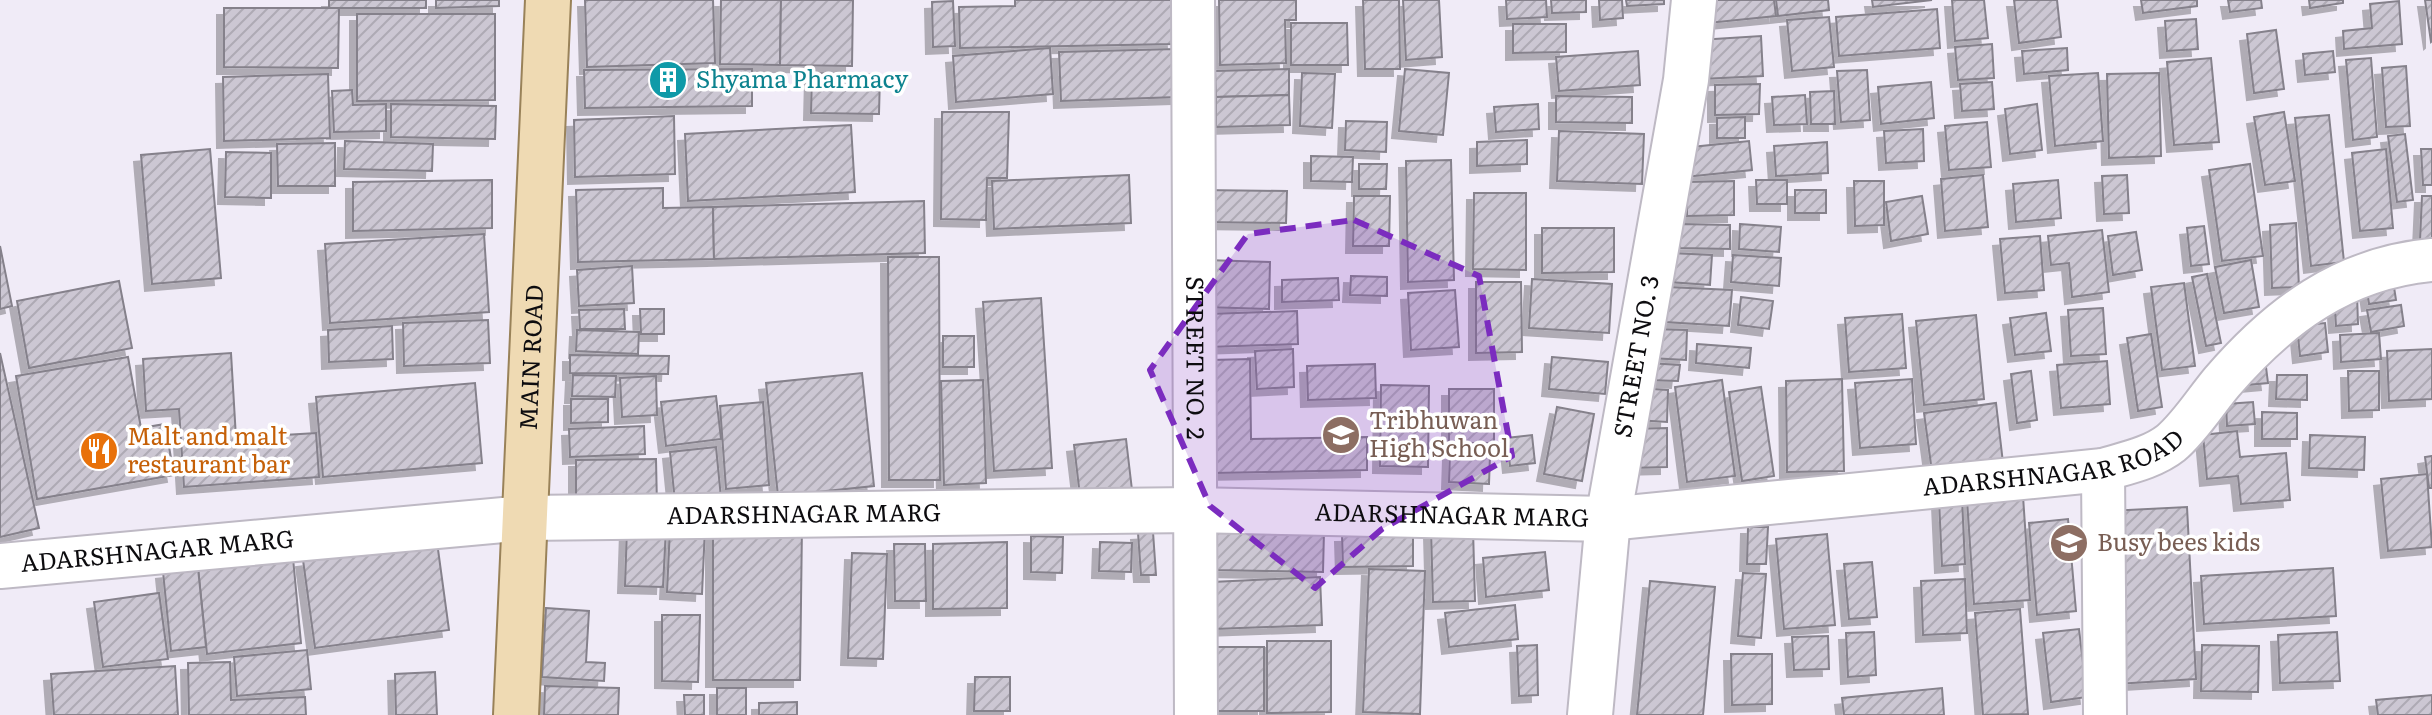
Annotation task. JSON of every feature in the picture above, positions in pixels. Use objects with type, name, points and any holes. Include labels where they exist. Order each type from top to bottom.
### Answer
[{"type":"main road","name":"MAIN ROAD","points":[[516,715],[548,0]]},
{"type":"street","name":"STREET NO. 2","points":[[1193,0],[1196,715]]},
{"type":"street","name":"STREET NO. 3","points":[[1590,715],[1608,519],[1686,80],[1694,0]]},
{"type":"street","name":"ADARSHNAGAR ROAD","points":[[1608,519],[2103,470],[2146,457],[2171,443],[2225,379],[2283,321],[2305,304],[2345,280],[2432,260]]},
{"type":"street","points":[[2103,470],[2105,715]]},
{"type":"street","name":"ADARSHNAGAR MARG","points":[[0,566],[525,518],[1193,510],[1608,519]]},
{"type":"highlighted area","points":[[1354,220],[1479,276],[1512,456],[1382,529],[1315,588],[1210,506],[1150,370],[1248,234]]},
{"type":"building","points":[[329,0],[426,0],[426,8],[329,8]]},
{"type":"building","points":[[436,0],[499,0],[499,6],[436,8]]},
{"type":"building","points":[[585,0],[713,0],[715,63],[587,67]]},
{"type":"building","points":[[721,0],[781,0],[780,65],[720,64]]},
{"type":"building","points":[[781,0],[853,0],[852,66],[780,65]]},
{"type":"building","points":[[1015,0],[1173,0],[1174,44],[960,48],[959,7],[1015,6]]},
{"type":"building","points":[[1219,0],[1296,0],[1296,20],[1285,20],[1286,63],[1220,65]]},
{"type":"building","points":[[1363,0],[1399,0],[1400,69],[1365,69]]},
{"type":"building","points":[[1403,0],[1439,0],[1442,57],[1406,60]]},
{"type":"building","points":[[1506,0],[1546,0],[1547,17],[1507,19]]},
{"type":"building","points":[[1551,0],[1586,0],[1586,12],[1552,13]]},
{"type":"building","points":[[1599,0],[1622,0],[1623,18],[1600,20]]},
{"type":"building","points":[[1626,0],[1664,0],[1664,4],[1627,6]]},
{"type":"building","points":[[1705,0],[1774,0],[1776,16],[1708,23]]},
{"type":"building","points":[[1776,0],[1828,0],[1829,10],[1778,16]]},
{"type":"building","points":[[1872,0],[1932,0],[1873,7]]},
{"type":"building","points":[[1952,0],[1984,0],[1988,38],[1955,41]]},
{"type":"building","points":[[2014,0],[2057,0],[2061,37],[2019,43]]},
{"type":"building","points":[[2141,0],[2197,0],[2197,6],[2143,13]]},
{"type":"building","points":[[2228,0],[2261,0],[2262,8],[2230,12]]},
{"type":"building","points":[[2309,0],[2343,0],[2343,3],[2310,8]]},
{"type":"building","points":[[2425,0],[2432,0],[2431,42]]},
{"type":"building","points":[[953,1],[955,46],[933,47],[932,2]]},
{"type":"building","points":[[2399,1],[2402,44],[2344,49],[2343,31],[2372,28],[2370,4]]},
{"type":"building","points":[[224,8],[339,8],[338,68],[224,67]]},
{"type":"building","points":[[1937,9],[1940,48],[1839,56],[1836,17]]},
{"type":"building","points":[[357,14],[495,14],[495,100],[357,101]]},
{"type":"building","points":[[1829,17],[1834,67],[1792,71],[1787,20]]},
{"type":"building","points":[[2196,19],[2198,49],[2167,51],[2165,21]]},
{"type":"building","points":[[1291,23],[1347,23],[1348,65],[1291,65]]},
{"type":"building","points":[[1513,24],[1566,24],[1566,52],[1513,53]]},
{"type":"building","points":[[2276,30],[2284,89],[2254,93],[2247,34]]},
{"type":"building","points":[[1761,36],[1763,76],[1701,79],[1699,40]]},
{"type":"building","points":[[1992,44],[1994,78],[1958,80],[1955,47]]},
{"type":"building","points":[[1050,48],[1053,94],[956,102],[953,56]]},
{"type":"building","points":[[2067,48],[2068,70],[2024,74],[2022,51]]},
{"type":"building","points":[[1176,49],[1178,97],[1061,101],[1059,52]]},
{"type":"building","points":[[1638,51],[1640,85],[1559,91],[1556,57]]},
{"type":"building","points":[[2333,51],[2335,72],[2305,75],[2303,54]]},
{"type":"building","points":[[2211,58],[2219,142],[2174,145],[2167,62]]},
{"type":"building","points":[[2371,58],[2377,137],[2353,140],[2346,60]]},
{"type":"building","points":[[2406,66],[2410,126],[2386,127],[2382,68]]},
{"type":"building","name":"Shyama Pharmacy","points":[[752,69],[752,106],[585,108],[584,70]]},
{"type":"building","points":[[1289,69],[1289,95],[1216,97],[1215,71]]},
{"type":"building","points":[[1405,69],[1449,73],[1443,135],[1399,131]]},
{"type":"building","points":[[1867,70],[1870,120],[1841,122],[1837,71]]},
{"type":"building","points":[[812,73],[880,75],[879,114],[811,113]]},
{"type":"building","points":[[1302,73],[1335,74],[1332,128],[1300,126]]},
{"type":"building","points":[[2098,73],[2103,141],[2055,146],[2049,76]]},
{"type":"building","points":[[2159,73],[2161,156],[2109,158],[2107,74]]},
{"type":"building","points":[[328,74],[330,138],[224,141],[223,77]]},
{"type":"building","points":[[1931,82],[1934,118],[1881,124],[1878,87]]},
{"type":"building","points":[[1992,82],[1994,109],[1962,111],[1960,84]]},
{"type":"building","points":[[1760,84],[1759,114],[1715,115],[1715,85]]},
{"type":"building","points":[[352,90],[353,105],[386,104],[386,131],[334,132],[332,91]]},
{"type":"building","points":[[1834,91],[1835,124],[1811,124],[1810,92]]},
{"type":"building","points":[[1289,95],[1290,125],[1216,127],[1216,97]]},
{"type":"building","points":[[1805,95],[1807,124],[1774,125],[1772,97]]},
{"type":"building","points":[[1556,96],[1632,97],[1632,123],[1556,122]]},
{"type":"building","points":[[391,104],[496,106],[495,139],[391,137]]},
{"type":"building","points":[[1538,104],[1539,129],[1496,132],[1494,107]]},
{"type":"building","points":[[2037,104],[2042,150],[2010,154],[2005,109]]},
{"type":"building","points":[[942,112],[1009,112],[1007,178],[987,178],[986,220],[941,219]]},
{"type":"building","points":[[2284,112],[2295,181],[2265,185],[2254,117]]},
{"type":"building","points":[[2329,115],[2344,262],[2311,266],[2295,118]]},
{"type":"building","points":[[674,116],[675,174],[575,177],[574,120]]},
{"type":"building","points":[[1745,117],[1745,138],[1717,138],[1717,118]]},
{"type":"building","points":[[1346,121],[1387,122],[1386,152],[1345,150]]},
{"type":"building","points":[[1987,122],[1991,167],[1949,170],[1945,126]]},
{"type":"building","points":[[851,125],[855,192],[688,201],[685,134]]},
{"type":"building","points":[[1923,129],[1924,161],[1886,163],[1884,131]]},
{"type":"building","points":[[1559,131],[1644,134],[1642,184],[1557,181]]},
{"type":"building","points":[[2405,134],[2413,200],[2397,202],[2388,136]]},
{"type":"building","points":[[1527,140],[1527,164],[1477,166],[1477,142]]},
{"type":"building","points":[[345,141],[433,144],[432,171],[344,169]]},
{"type":"building","points":[[1749,141],[1752,170],[1685,177],[1682,148]]},
{"type":"building","points":[[1827,142],[1828,173],[1776,176],[1774,146]]},
{"type":"building","points":[[335,143],[335,186],[278,186],[277,144]]},
{"type":"building","points":[[210,149],[221,278],[152,284],[141,155]]},
{"type":"building","points":[[2386,149],[2393,228],[2360,231],[2352,153]]},
{"type":"building","points":[[2421,149],[2432,149],[2432,185],[2423,185]]},
{"type":"building","points":[[226,152],[271,153],[271,198],[225,197]]},
{"type":"building","points":[[1311,156],[1353,157],[1352,182],[1311,181]]},
{"type":"building","points":[[1451,160],[1454,280],[1408,282],[1406,161]]},
{"type":"building","points":[[1359,164],[1387,164],[1386,189],[1359,189]]},
{"type":"building","points":[[2250,164],[2263,256],[2222,261],[2209,170]]},
{"type":"building","points":[[1129,175],[1131,223],[994,229],[992,181]]},
{"type":"building","points":[[1983,175],[1988,227],[1945,231],[1941,179]]},
{"type":"building","points":[[2127,175],[2129,213],[2104,214],[2102,176]]},
{"type":"building","points":[[492,180],[492,228],[353,231],[353,182]]},
{"type":"building","points":[[1756,180],[1787,180],[1787,204],[1757,204]]},
{"type":"building","points":[[2058,180],[2061,218],[2016,222],[2013,184]]},
{"type":"building","points":[[1734,181],[1734,215],[1687,216],[1687,182]]},
{"type":"building","points":[[1854,181],[1884,181],[1884,225],[1855,226]]},
{"type":"building","points":[[663,188],[663,208],[713,207],[714,259],[578,262],[576,190]]},
{"type":"building","points":[[1201,190],[1287,191],[1286,223],[1201,222]]},
{"type":"building","points":[[1795,190],[1826,190],[1826,213],[1795,213]]},
{"type":"building","points":[[1474,193],[1526,193],[1526,270],[1473,269]]},
{"type":"building","points":[[1354,196],[1390,196],[1389,246],[1353,246]]},
{"type":"building","points":[[1922,196],[1928,234],[1891,241],[1886,202]]},
{"type":"building","points":[[2422,196],[2432,196],[2432,241],[2420,240]]},
{"type":"building","points":[[924,201],[925,253],[714,259],[713,207]]},
{"type":"building","points":[[2296,223],[2299,287],[2272,288],[2270,225]]},
{"type":"building","points":[[1680,224],[1730,225],[1730,249],[1680,248]]},
{"type":"building","points":[[1740,224],[1781,227],[1779,252],[1739,249]]},
{"type":"building","points":[[2204,226],[2209,264],[2191,266],[2187,228]]},
{"type":"building","points":[[1542,228],[1614,228],[1614,272],[1542,273]]},
{"type":"building","points":[[2102,230],[2109,292],[2072,297],[2069,263],[2051,265],[2048,236]]},
{"type":"building","points":[[2136,232],[2142,270],[2113,275],[2108,236]]},
{"type":"building","points":[[484,234],[489,312],[330,323],[325,244]]},
{"type":"building","points":[[2040,236],[2044,290],[2005,293],[2000,239]]},
{"type":"building","points":[[0,246],[12,306],[0,309]]},
{"type":"building","points":[[1670,253],[1712,255],[1710,285],[1669,282]]},
{"type":"building","points":[[1733,255],[1781,258],[1779,286],[1731,282]]},
{"type":"building","points":[[888,257],[939,257],[940,480],[889,480]]},
{"type":"building","points":[[1205,260],[1270,262],[1269,309],[1203,307]]},
{"type":"building","points":[[2251,260],[2259,307],[2224,313],[2215,267]]},
{"type":"building","points":[[632,266],[634,303],[579,306],[577,270]]},
{"type":"building","points":[[2207,274],[2221,343],[2206,346],[2192,277]]},
{"type":"building","points":[[2392,274],[2396,300],[2369,304],[2365,278]]},
{"type":"building","points":[[1351,276],[1387,277],[1387,296],[1350,295]]},
{"type":"building","points":[[1338,278],[1339,300],[1282,302],[1282,280]]},
{"type":"building","points":[[1532,279],[1612,284],[1609,333],[1529,328]]},
{"type":"building","points":[[119,281],[132,348],[29,368],[17,301]]},
{"type":"building","points":[[1476,282],[1521,282],[1522,352],[1476,353]]},
{"type":"building","points":[[2184,283],[2195,366],[2162,370],[2151,287]]},
{"type":"building","points":[[1667,287],[1732,290],[1729,326],[1665,322]]},
{"type":"building","points":[[1455,290],[1459,347],[1411,350],[1408,293]]},
{"type":"building","points":[[2357,294],[2358,324],[2336,326],[2334,295]]},
{"type":"building","points":[[1741,297],[1773,301],[1769,329],[1738,325]]},
{"type":"building","points":[[1041,298],[1052,468],[994,471],[983,302]]},
{"type":"building","points":[[2401,305],[2404,326],[2371,332],[2367,310]]},
{"type":"building","points":[[2103,308],[2106,354],[2071,356],[2068,310]]},
{"type":"building","points":[[624,309],[625,329],[580,329],[579,310]]},
{"type":"building","points":[[640,309],[664,309],[664,334],[641,334]]},
{"type":"building","points":[[1297,311],[1298,344],[1209,347],[1208,314]]},
{"type":"building","points":[[2046,313],[2051,351],[2015,355],[2010,318]]},
{"type":"building","points":[[1902,314],[1906,368],[1849,372],[1845,318]]},
{"type":"building","points":[[1976,315],[1984,399],[1924,405],[1916,321]]},
{"type":"building","points":[[488,320],[490,363],[404,366],[403,323]]},
{"type":"building","points":[[2325,323],[2328,352],[2300,356],[2297,326]]},
{"type":"building","points":[[392,326],[393,359],[329,362],[328,330]]},
{"type":"building","points":[[1651,329],[1687,330],[1686,360],[1650,358]]},
{"type":"building","points":[[577,330],[639,332],[638,354],[576,351]]},
{"type":"building","points":[[2379,333],[2381,359],[2341,362],[2340,335]]},
{"type":"building","points":[[2151,334],[2162,407],[2138,411],[2127,338]]},
{"type":"building","points":[[943,336],[974,336],[974,367],[943,367]]},
{"type":"building","points":[[1697,344],[1751,348],[1749,368],[1696,363]]},
{"type":"building","points":[[1293,349],[1294,387],[1257,389],[1255,351]]},
{"type":"building","points":[[2432,349],[2432,399],[2389,401],[2387,351]]},
{"type":"building","points":[[0,353],[39,528],[0,537]]},
{"type":"building","points":[[231,353],[236,438],[316,433],[319,477],[184,487],[179,409],[146,411],[143,359]]},
{"type":"building","points":[[570,355],[669,356],[668,374],[570,373]]},
{"type":"building","name":"Malt and malt restaurant bar","points":[[128,357],[141,428],[165,424],[174,475],[37,499],[16,376]]},
{"type":"building","points":[[1552,357],[1608,362],[1605,394],[1549,389]]},
{"type":"building","points":[[1250,359],[1251,439],[1367,437],[1367,470],[1213,473],[1211,360]]},
{"type":"building","points":[[2265,359],[2268,383],[2236,386]]},
{"type":"building","points":[[2107,361],[2110,404],[2061,408],[2057,365]]},
{"type":"building","points":[[1648,363],[1680,365],[1678,381],[1647,380]]},
{"type":"building","points":[[1375,364],[1376,398],[1308,400],[1307,366]]},
{"type":"building","points":[[2031,371],[2037,420],[2017,423],[2011,374]]},
{"type":"building","points":[[2348,371],[2379,371],[2379,410],[2349,411]]},
{"type":"building","points":[[862,373],[874,486],[778,496],[766,383]]},
{"type":"building","points":[[573,375],[616,376],[615,397],[572,396]]},
{"type":"building","points":[[2277,375],[2307,375],[2307,400],[2276,399]]},
{"type":"building","points":[[656,376],[657,415],[622,417],[620,378]]},
{"type":"building","points":[[1842,379],[1844,471],[1787,472],[1786,381]]},
{"type":"building","points":[[1912,379],[1916,444],[1860,448],[1855,383]]},
{"type":"building","points":[[983,380],[986,483],[944,485],[941,381]]},
{"type":"building","points":[[1722,380],[1735,476],[1687,482],[1675,387]]},
{"type":"building","points":[[475,383],[482,463],[323,477],[316,397]]},
{"type":"building","points":[[1381,385],[1429,386],[1428,467],[1380,466]]},
{"type":"building","points":[[1761,387],[1774,476],[1742,481],[1729,392]]},
{"type":"building","points":[[1637,388],[1668,390],[1667,422],[1636,420]]},
{"type":"building","points":[[1449,389],[1494,389],[1494,443],[1449,443]]},
{"type":"building","points":[[716,396],[721,439],[666,446],[661,402]]},
{"type":"building","points":[[571,399],[608,399],[608,422],[571,423]]},
{"type":"building","points":[[763,402],[769,485],[726,489],[720,406]]},
{"type":"building","points":[[2253,402],[2255,424],[2227,426],[2226,404]]},
{"type":"building","points":[[1996,403],[2003,463],[1932,472],[1924,413]]},
{"type":"building","points":[[1557,407],[1594,414],[1582,481],[1544,474]]},
{"type":"building","points":[[2262,412],[2297,413],[2297,439],[2262,439]]},
{"type":"building","points":[[644,426],[645,454],[570,457],[569,429]]},
{"type":"building","points":[[1667,428],[1667,467],[1630,468],[1629,429]]},
{"type":"building","points":[[2237,431],[2240,457],[2286,453],[2290,500],[2241,504],[2238,476],[2207,479],[2203,435]]},
{"type":"building","points":[[1532,435],[1535,463],[1510,466],[1507,438]]},
{"type":"building","points":[[2310,435],[2365,437],[2364,470],[2309,468]]},
{"type":"building","points":[[1126,439],[1132,490],[1080,496],[1074,445]]},
{"type":"building","points":[[716,447],[721,498],[675,502],[670,452]]},
{"type":"building","points":[[1450,453],[1490,455],[1489,484],[1449,482]]},
{"type":"building","points":[[2432,456],[2432,488],[2429,488],[2425,457]]},
{"type":"building","points":[[656,459],[657,506],[576,508],[576,460]]},
{"type":"building","points":[[2427,474],[2432,547],[2388,551],[2381,479]]},
{"type":"building","points":[[2023,496],[2030,600],[1974,604],[1967,500]]},
{"type":"building","points":[[1962,498],[1965,564],[1942,566],[1939,500]]},
{"type":"building","points":[[2187,507],[2196,679],[2116,684],[2108,511]]},
{"type":"building","points":[[2068,519],[2076,611],[2037,615],[2029,523]]},
{"type":"building","points":[[713,525],[802,525],[800,680],[713,680]]},
{"type":"building","points":[[627,527],[666,528],[663,587],[625,586]]},
{"type":"building","points":[[670,527],[705,528],[702,594],[667,592]]},
{"type":"building","points":[[1748,527],[1768,527],[1766,564],[1747,564]]},
{"type":"building","points":[[1473,529],[1475,601],[1433,602],[1431,530]]},
{"type":"building","points":[[1215,530],[1324,531],[1323,572],[1214,570]]},
{"type":"building","points":[[1153,532],[1156,575],[1141,575],[1138,533]]},
{"type":"building","points":[[1413,534],[1413,566],[1343,567],[1342,535]]},
{"type":"building","points":[[1827,534],[1835,625],[1784,629],[1776,539]]},
{"type":"building","points":[[1031,536],[1063,537],[1062,573],[1031,572]]},
{"type":"building","points":[[437,542],[449,630],[315,648],[303,560]]},
{"type":"building","points":[[1007,542],[1007,608],[933,609],[933,544]]},
{"type":"building","points":[[1100,542],[1132,543],[1131,572],[1099,571]]},
{"type":"building","points":[[894,544],[925,544],[926,601],[895,601]]},
{"type":"building","points":[[1545,552],[1549,590],[1486,597],[1483,558]]},
{"type":"building","points":[[852,553],[887,554],[883,659],[848,658]]},
{"type":"building","points":[[293,558],[301,643],[207,654],[198,568]]},
{"type":"building","points":[[1872,562],[1877,617],[1849,619],[1844,564]]},
{"type":"building","points":[[198,568],[206,647],[171,651],[163,572]]},
{"type":"building","points":[[2333,568],[2336,616],[2204,624],[2201,576]]},
{"type":"building","points":[[1369,569],[1425,571],[1420,714],[1363,712]]},
{"type":"building","points":[[1743,573],[1766,574],[1761,638],[1738,636]]},
{"type":"building","points":[[1320,577],[1322,625],[1214,629],[1212,582]]},
{"type":"building","points":[[1965,579],[1967,633],[1923,635],[1921,581]]},
{"type":"building","points":[[1650,581],[1715,587],[1703,715],[1637,715]]},
{"type":"building","points":[[159,593],[168,659],[103,667],[94,602]]},
{"type":"building","points":[[1515,605],[1518,639],[1449,647],[1445,613]]},
{"type":"building","points":[[546,608],[589,611],[586,662],[605,663],[604,681],[542,677]]},
{"type":"building","points":[[2020,609],[2028,714],[1983,715],[1975,613]]},
{"type":"building","points":[[662,615],[700,615],[698,682],[662,681]]},
{"type":"building","points":[[2079,629],[2087,697],[2051,702],[2043,633]]},
{"type":"building","points":[[1874,632],[1876,675],[1848,677],[1846,633]]},
{"type":"building","points":[[2337,632],[2340,681],[2280,683],[2278,635]]},
{"type":"building","points":[[1828,636],[1829,669],[1794,670],[1792,637]]},
{"type":"building","points":[[1267,641],[1331,641],[1331,712],[1267,713]]},
{"type":"building","points":[[1537,645],[1538,695],[1519,696],[1517,646]]},
{"type":"building","points":[[2202,645],[2259,646],[2258,692],[2201,691]]},
{"type":"building","points":[[1215,647],[1264,647],[1264,711],[1214,711]]},
{"type":"building","points":[[307,650],[311,689],[237,696],[234,657]]},
{"type":"building","points":[[1731,654],[1772,654],[1772,704],[1732,705]]},
{"type":"building","points":[[230,662],[231,700],[305,697],[306,715],[189,715],[188,663]]},
{"type":"building","points":[[175,666],[178,715],[54,715],[51,674]]},
{"type":"building","points":[[435,672],[437,715],[396,715],[395,674]]},
{"type":"building","points":[[975,677],[1010,677],[1010,711],[974,711]]},
{"type":"building","points":[[545,686],[619,688],[618,715],[544,715]]},
{"type":"building","points":[[717,688],[746,688],[746,715],[717,715]]},
{"type":"building","points":[[1942,688],[1944,715],[1844,715],[1842,698]]},
{"type":"building","points":[[684,695],[704,695],[704,715],[685,715]]},
{"type":"building","points":[[2432,695],[2432,715],[2378,715],[2376,700]]},
{"type":"building","points":[[797,702],[797,715],[759,715],[759,703]]},
{"type":"place","name":"Shyama Pharmacy","points":[[668,80]]},
{"type":"place","name":"Tribhuwan High School","points":[[1341,435]]},
{"type":"place","name":"Malt and malt restaurant bar","points":[[99,451]]},
{"type":"place","name":"Busy bees kids","points":[[2069,543]]}]
